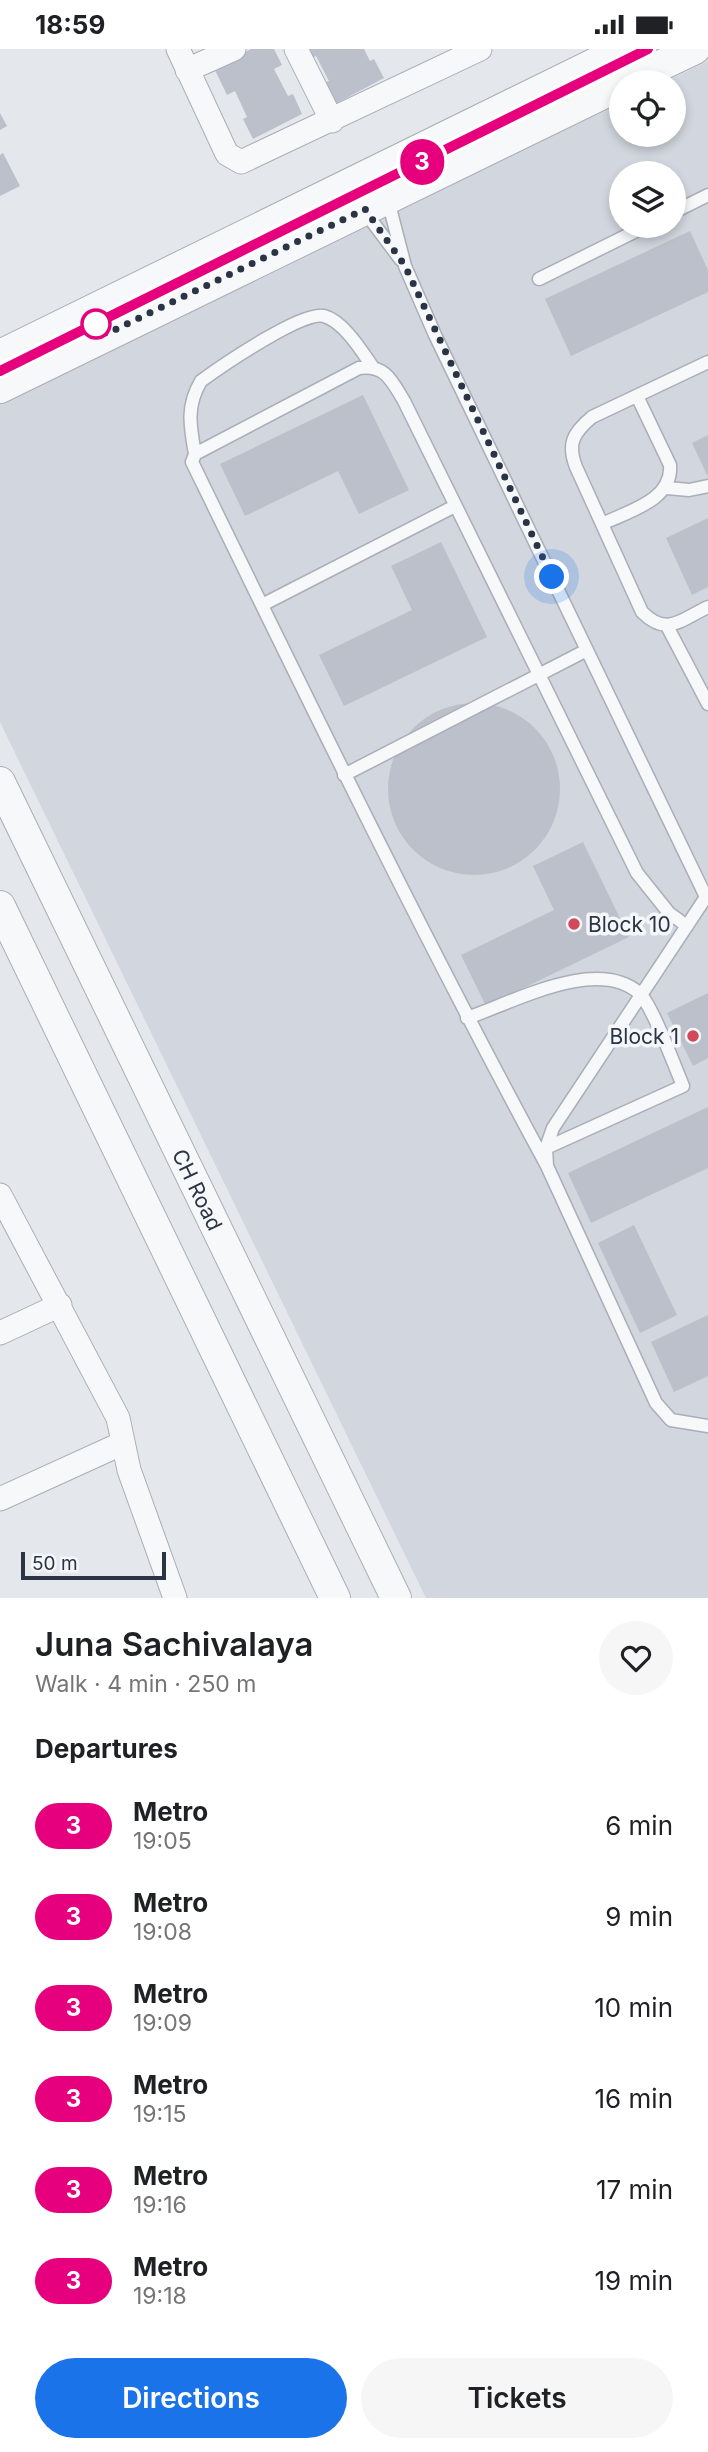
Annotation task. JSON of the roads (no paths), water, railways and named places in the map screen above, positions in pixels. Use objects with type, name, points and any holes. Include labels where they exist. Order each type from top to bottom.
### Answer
[{"type":"street","points":[[177,49],[227,154],[241,162],[480,49]]},
{"type":"street","points":[[187,70],[234,49]]},
{"type":"street","points":[[296,49],[332,121]]},
{"type":"street","points":[[0,355],[624,49]]},
{"type":"street","points":[[651,70],[695,49]]},
{"type":"street","points":[[0,388],[609,91]]},
{"type":"street","name":"CH Road","points":[[0,782],[396,1598]]},
{"type":"street","points":[[0,907],[335,1598]]},
{"type":"street","points":[[0,1195],[6,1220],[60,1305],[118,1417],[129,1470],[175,1598]]},
{"type":"street","points":[[0,1333],[60,1305]]},
{"type":"street","points":[[0,1499],[123,1443]]},
{"type":"lane","points":[[363,175],[707,897],[553,1128],[546,1148],[547,1166]]},
{"type":"lane","points":[[363,175],[405,266]]},
{"type":"lane","points":[[686,206],[708,195]]},
{"type":"lane","points":[[539,279],[622,238]]},
{"type":"lane","points":[[687,926],[669,913],[637,873],[404,401],[390,378],[372,366],[332,320],[323,315],[300,320],[201,381],[191,397],[189,409],[195,454],[192,462],[344,775],[467,1018],[547,1166],[656,1403],[671,1420],[708,1426]]},
{"type":"lane","points":[[708,362],[592,417],[577,430],[570,443],[571,455],[642,612],[654,624],[667,626],[708,607]]},
{"type":"lane","points":[[195,454],[359,368],[372,366]]},
{"type":"lane","points":[[602,524],[657,496],[667,488],[671,477],[670,465],[637,396]]},
{"type":"lane","points":[[667,488],[689,491],[708,486]]},
{"type":"lane","points":[[262,605],[456,506]]},
{"type":"lane","points":[[667,626],[708,704]]},
{"type":"lane","points":[[344,775],[587,650]]},
{"type":"lane","points":[[467,1018],[552,986],[596,978],[622,982],[642,995],[683,1086],[546,1148]]},
{"type":"railway","points":[[0,371],[648,49]]},
{"type":"metro line","name":"3","points":[[0,371],[648,49]]},
{"type":"place","name":"Block 10","points":[[574,924]]},
{"type":"place","name":"Block 1","points":[[693,1036]]}]
